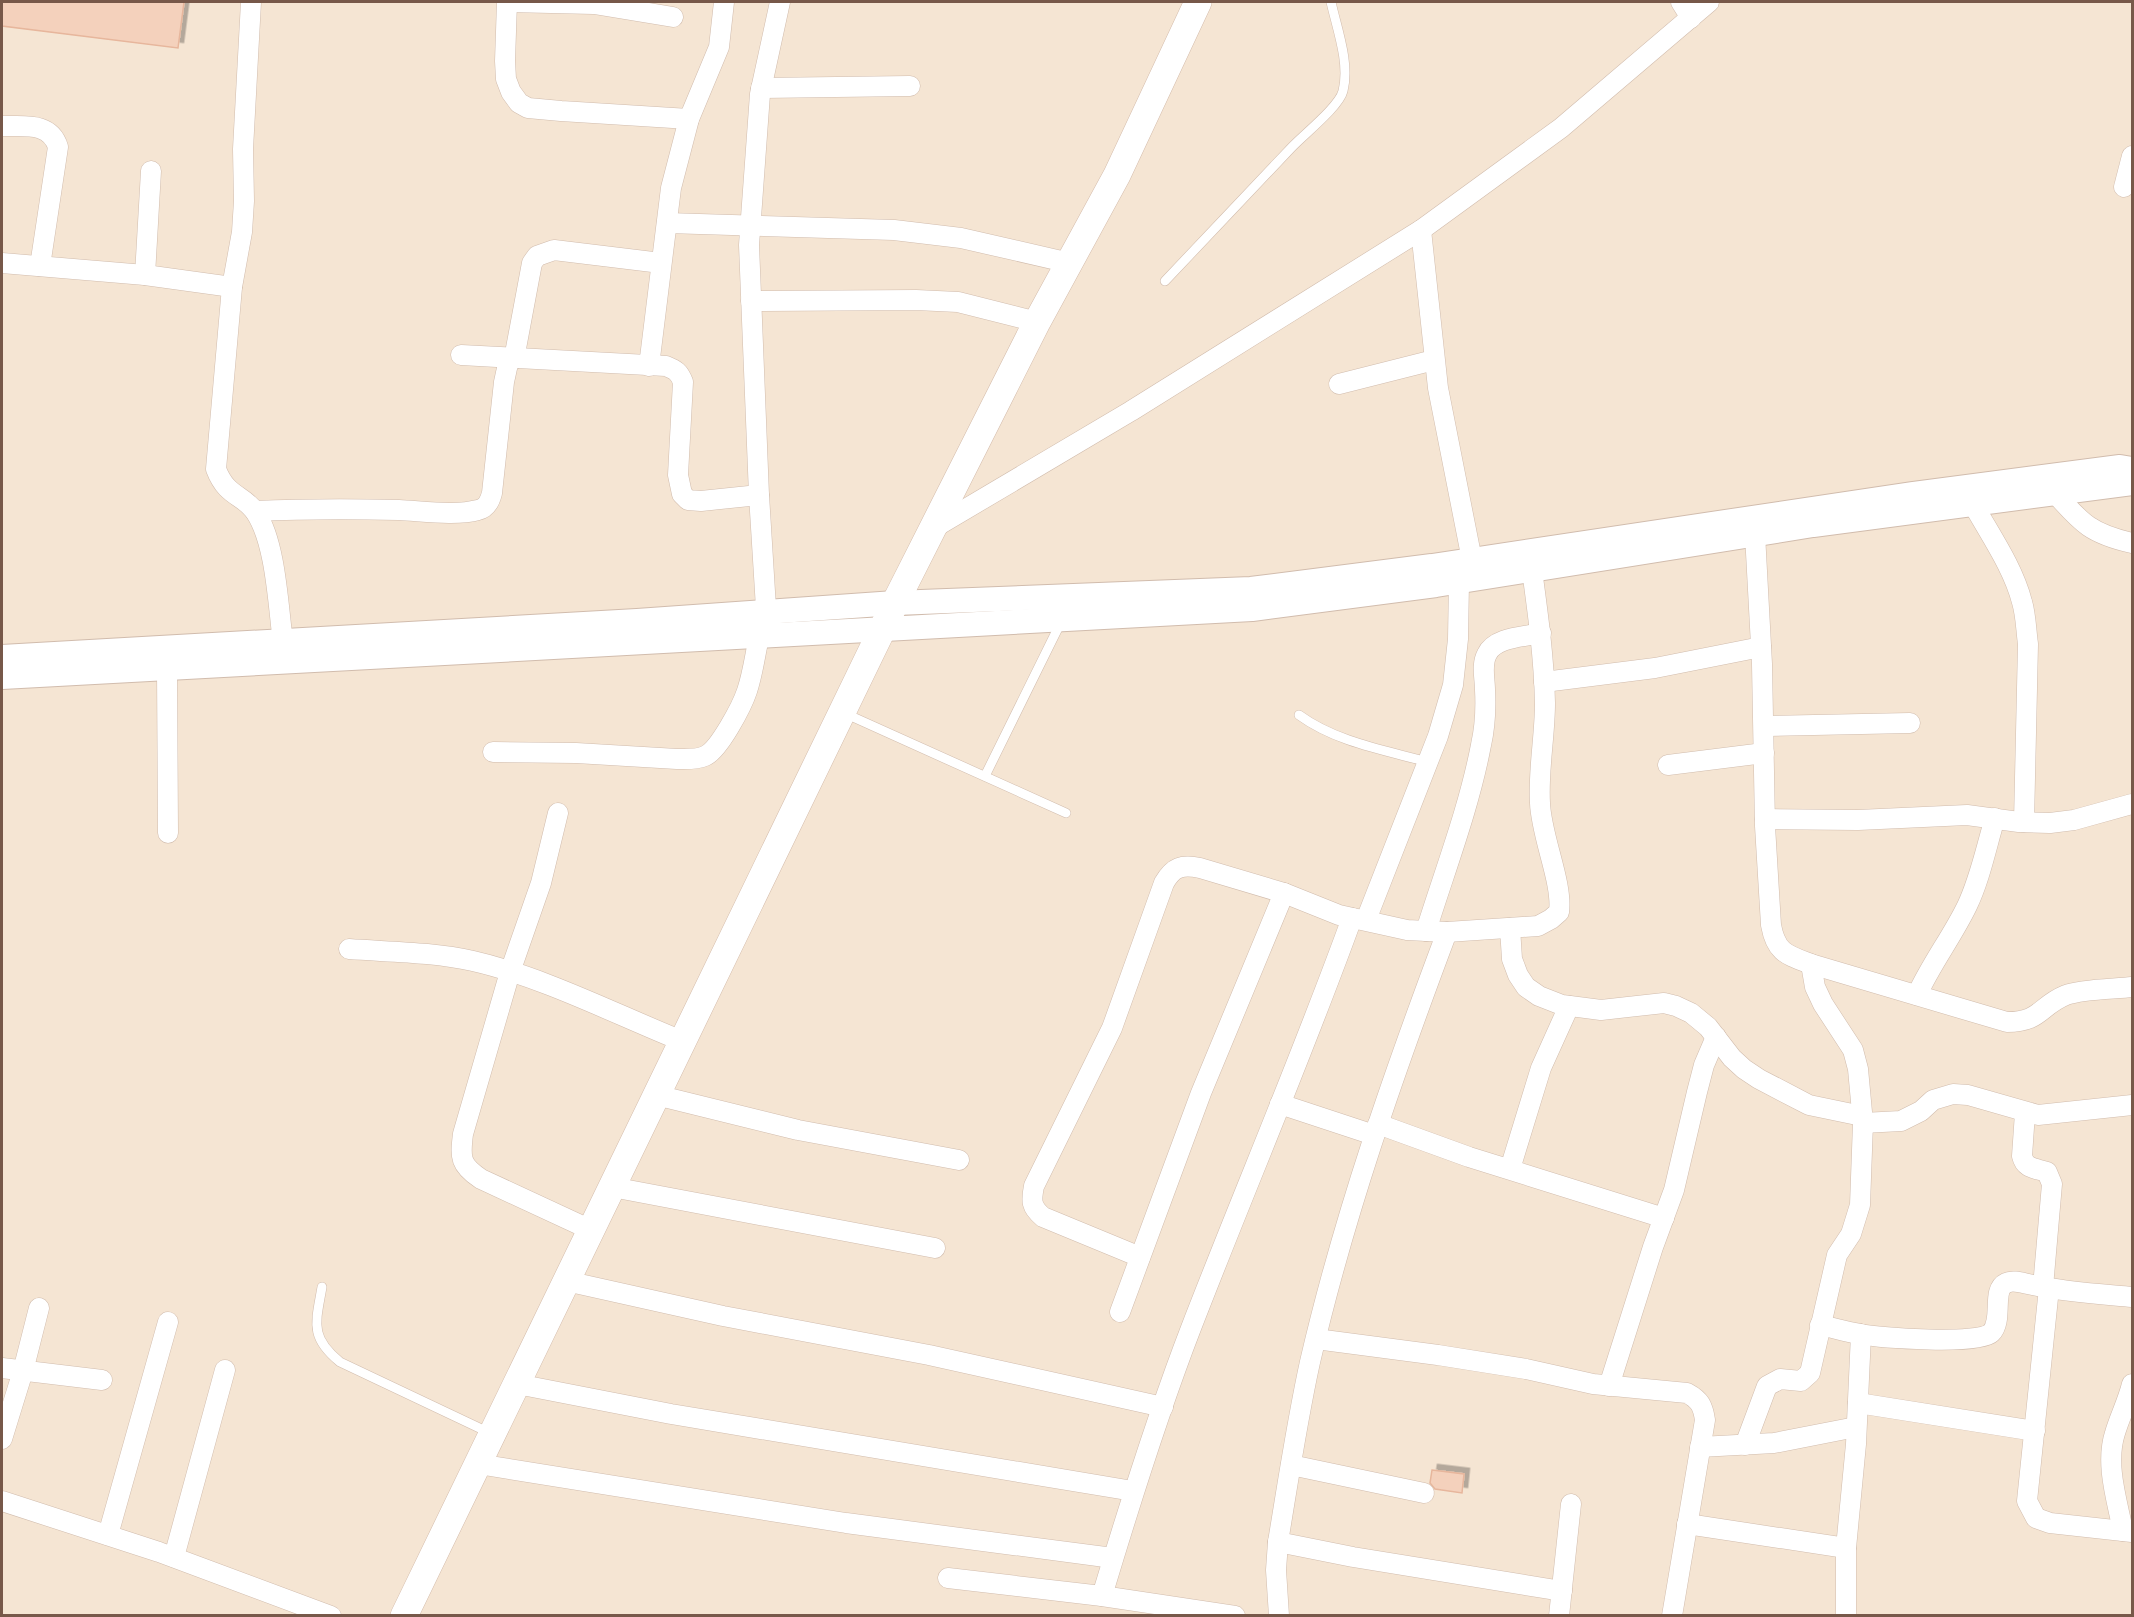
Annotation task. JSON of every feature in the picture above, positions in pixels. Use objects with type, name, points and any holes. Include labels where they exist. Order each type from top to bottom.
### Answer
[{"type":"main road","points":[[404,1616],[895,603],[1036,322],[1117,176],[1198,2]]},
{"type":"street","points":[[251,2],[243,149],[242,232],[232,287],[216,470],[220,481],[228,491],[255,511],[262,523],[269,544],[283,642]]},
{"type":"street","points":[[673,17],[594,3],[507,2],[506,79],[519,103],[528,108],[689,118]]},
{"type":"street","points":[[649,366],[674,176],[689,118],[719,47],[724,2]]},
{"type":"street","points":[[493,752],[576,753],[692,759],[712,751],[723,738],[746,694],[763,636],[766,612],[749,245],[761,88],[780,2]]},
{"type":"street","points":[[1681,2],[1691,18]]},
{"type":"street","points":[[932,529],[1141,405],[1421,230],[1561,128],[1709,2]]},
{"type":"street","points":[[761,88],[910,86]]},
{"type":"street","points":[[2,126],[41,127],[50,132],[55,139],[57,147],[40,266]]},
{"type":"street","points":[[2124,187],[2133,156]]},
{"type":"street","points":[[145,275],[151,171]]},
{"type":"street","points":[[667,223],[894,230],[961,238],[1070,263]]},
{"type":"street","points":[[1421,230],[1434,360],[1472,560]]},
{"type":"street","points":[[255,511],[343,509],[459,512],[479,510],[485,507],[492,493],[504,382],[512,359],[532,263],[537,256],[554,250],[661,263]]},
{"type":"street","points":[[2,263],[145,275],[232,287]]},
{"type":"street","points":[[751,301],[958,302],[1036,322]]},
{"type":"street","points":[[461,355],[666,366],[674,369],[679,372],[683,382],[678,475],[682,494],[688,500],[701,501],[759,495]]},
{"type":"street","points":[[1339,384],[1434,360]]},
{"type":"street","points":[[2,657],[283,642],[895,603],[1251,589],[1472,560],[1912,494],[2120,467],[2133,469]]},
{"type":"street","points":[[2,677],[1252,609],[1459,582],[1755,534],[2133,483]]},
{"type":"street","points":[[2055,494],[2080,521],[2093,531],[2110,538],[2133,543]]},
{"type":"street","points":[[1973,504],[2012,576],[2022,602],[2028,644],[2024,822]]},
{"type":"street","points":[[1755,534],[1771,925],[1773,938],[1782,952],[1811,964],[2007,1022],[2022,1022],[2034,1017],[2067,995],[2133,987]]},
{"type":"street","points":[[1140,1257],[1043,1217],[1035,1210],[1031,1200],[1034,1186],[1113,1028],[1164,883],[1177,867],[1188,865],[1284,893],[1339,915],[1407,930],[1447,932],[1538,926],[1558,912],[1560,904],[1543,828],[1540,803],[1544,738],[1544,682],[1541,633],[1532,570]]},
{"type":"street","points":[[1102,1596],[1133,1491],[1190,1330],[1280,1104],[1428,762],[1453,685],[1458,639],[1459,582]]},
{"type":"street","points":[[1426,931],[1469,795],[1482,744],[1485,690],[1483,663],[1492,646],[1499,642],[1541,633]]},
{"type":"street","points":[[1544,682],[1655,668],[1761,646]]},
{"type":"street","points":[[166,668],[168,833]]},
{"type":"street","points":[[1764,726],[1910,723]]},
{"type":"street","points":[[1668,765],[1764,753]]},
{"type":"street","points":[[1766,819],[1858,820],[1944,814],[2050,823],[2074,820],[2133,804]]},
{"type":"street","points":[[558,813],[541,883],[510,972],[463,1134],[461,1159],[468,1170],[481,1179],[591,1230]]},
{"type":"street","points":[[1917,994],[1967,906],[1978,878],[1995,818]]},
{"type":"street","points":[[1120,1312],[1228,1025],[1284,893]]},
{"type":"street","points":[[1509,928],[1512,959],[1526,987],[1539,996],[1569,1006],[1601,1010],[1664,1003],[1676,1005],[1692,1012],[1744,1070],[1809,1105],[1863,1119],[1901,1121],[1921,1111],[1933,1100],[1953,1094],[1968,1095],[2038,1115],[2133,1105]]},
{"type":"street","points":[[1280,1616],[1276,1570],[1278,1542],[1316,1340],[1360,1177],[1447,932]]},
{"type":"street","points":[[349,949],[472,961],[548,985],[682,1041]]},
{"type":"street","points":[[1745,1445],[1767,1386],[1780,1379],[1801,1381],[1810,1372],[1837,1255],[1851,1234],[1860,1205],[1863,1119],[1858,1069],[1853,1050],[1823,1004],[1815,987],[1811,964]]},
{"type":"street","points":[[1510,1169],[1541,1068],[1569,1006]]},
{"type":"street","points":[[1609,1386],[1674,1190],[1704,1065],[1716,1037]]},
{"type":"street","points":[[656,1095],[798,1130],[958,1160]]},
{"type":"street","points":[[1280,1104],[1376,1129],[1664,1218]]},
{"type":"street","points":[[2025,1113],[2022,1156],[2024,1162],[2027,1166],[2047,1172],[2052,1184],[2035,1431],[2027,1501],[2036,1518],[2050,1523],[2128,1531],[2112,1470],[2112,1451],[2114,1434],[2133,1384]]},
{"type":"street","points":[[612,1187],[935,1248]]},
{"type":"street","points":[[566,1281],[723,1316],[929,1355],[1163,1407]]},
{"type":"street","points":[[1820,1325],[1862,1334],[1898,1338],[1984,1338],[1996,1326],[1998,1298],[2002,1286],[2014,1281],[2046,1288],[2133,1297]]},
{"type":"street","points":[[2,1439],[39,1308]]},
{"type":"street","points":[[108,1535],[168,1322]]},
{"type":"street","points":[[1846,1616],[1846,1548],[1862,1334]]},
{"type":"street","points":[[1316,1340],[1438,1355],[1526,1369],[1609,1386],[1687,1393],[1695,1397],[1704,1409],[1705,1420],[1672,1616]]},
{"type":"street","points":[[2,1368],[102,1380]]},
{"type":"street","points":[[174,1557],[225,1370]]},
{"type":"street","points":[[517,1384],[671,1414],[1133,1491]]},
{"type":"street","points":[[1858,1403],[2035,1431]]},
{"type":"street","points":[[1700,1448],[1774,1443],[1856,1427]]},
{"type":"street","points":[[478,1464],[846,1523],[1113,1558]]},
{"type":"street","points":[[1291,1465],[1424,1492]]},
{"type":"street","points":[[2,1501],[174,1557],[331,1616]]},
{"type":"street","points":[[1559,1616],[1572,1504]]},
{"type":"street","points":[[1687,1524],[1846,1548]]},
{"type":"street","points":[[1278,1542],[1353,1557],[1562,1591]]},
{"type":"street","points":[[948,1578],[1102,1596],[1236,1616]]},
{"type":"lane","points":[[1165,281],[1336,104],[1343,93],[1345,75],[1331,2]]},
{"type":"lane","points":[[985,776],[1063,618]]},
{"type":"lane","points":[[842,712],[1066,813]]},
{"type":"lane","points":[[1299,714],[1326,732],[1428,762]]},
{"type":"lane","points":[[322,1287],[316,1322],[320,1341],[327,1351],[340,1362],[492,1434]]},
{"type":"shaded area","points":[[2,2],[2132,2],[2132,1615],[2,1615]]},
{"type":"building","points":[[2,2],[184,2],[178,48],[2,26]]},
{"type":"building","points":[[1432,1470],[1464,1474],[1462,1493],[1435,1489],[1430,1483]]}]
